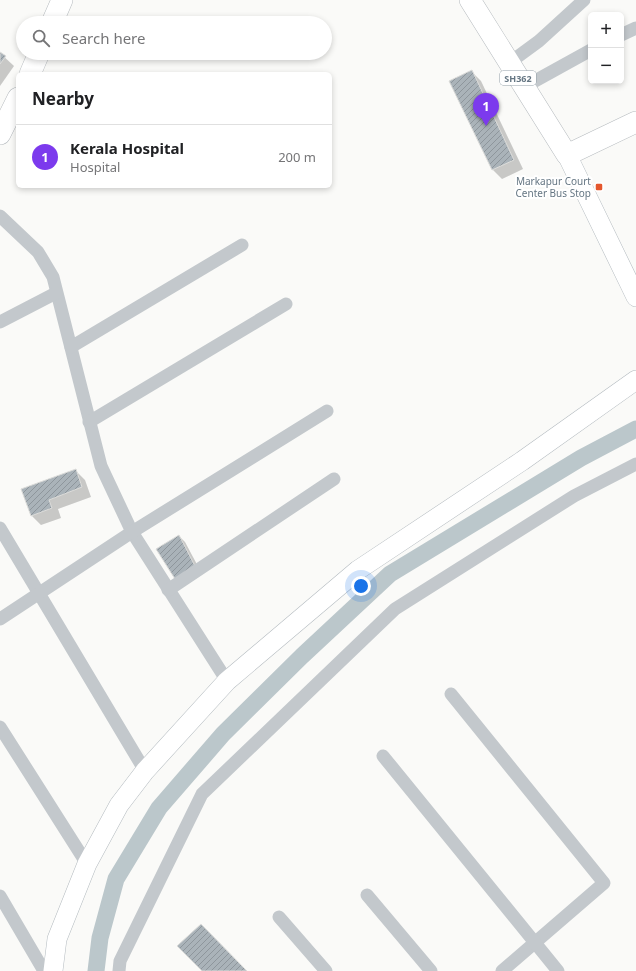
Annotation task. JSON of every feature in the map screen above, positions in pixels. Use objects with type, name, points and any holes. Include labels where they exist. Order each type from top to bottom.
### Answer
[{"type":"main road","points":[[55,16],[62,0]]},
{"type":"main road","name":"SH362","points":[[470,0],[567,155]]},
{"type":"main road","points":[[31,72],[36,60]]},
{"type":"main road","points":[[1,128],[16,102]]},
{"type":"main road","points":[[636,122],[567,155],[636,297]]},
{"type":"main road","points":[[53,971],[57,939],[87,864],[119,805],[144,771],[227,681],[358,570],[522,461],[636,380]]},
{"type":"street","points":[[509,63],[539,41],[584,0]]},
{"type":"street","points":[[624,34],[636,28]]},
{"type":"street","points":[[524,87],[588,52]]},
{"type":"street","points":[[0,216],[38,252],[53,277],[101,466],[132,532],[227,681]]},
{"type":"street","points":[[71,347],[242,245]]},
{"type":"street","points":[[0,322],[56,293]]},
{"type":"street","points":[[89,422],[286,304]]},
{"type":"street","points":[[0,619],[132,532],[327,411]]},
{"type":"street","points":[[119,971],[120,961],[202,794],[395,609],[574,496],[636,464]]},
{"type":"street","points":[[168,590],[334,479]]},
{"type":"street","points":[[0,528],[144,771]]},
{"type":"street","points":[[451,694],[604,883],[502,971]]},
{"type":"street","points":[[0,727],[87,864]]},
{"type":"street","points":[[382,756],[558,971]]},
{"type":"street","points":[[366,894],[431,971]]},
{"type":"street","points":[[0,896],[44,971]]},
{"type":"street","points":[[279,917],[326,971]]},
{"type":"building","points":[[0,52],[6,56],[0,64]]},
{"type":"building","points":[[472,70],[514,160],[492,170],[449,81]]},
{"type":"building","points":[[76,469],[82,487],[49,500],[52,508],[31,516],[21,489]]},
{"type":"building","points":[[179,535],[195,566],[175,579],[156,549]]},
{"type":"building","points":[[201,924],[247,971],[202,971],[177,946]]},
{"type":"waterway","points":[[96,971],[100,938],[116,879],[159,808],[223,734],[302,656],[390,574],[581,458],[636,429]]},
{"type":"place","name":"Kerala Hospital","points":[[486,126]]},
{"type":"place","name":"Markapur Court Center Bus Stop","points":[[599,187]]}]
